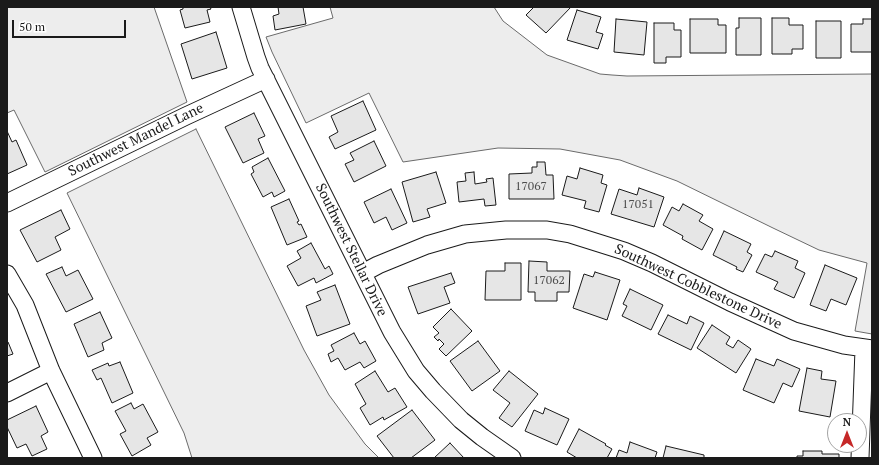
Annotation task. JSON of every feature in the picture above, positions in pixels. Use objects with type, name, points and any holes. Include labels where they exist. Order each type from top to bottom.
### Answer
[{"type":"street","name":"Southwest Stellar Drive","points":[[241,7],[256,57],[266,79],[392,332],[416,371],[433,391],[461,420],[512,458]]},
{"type":"street","name":"Southwest Mandel Lane","points":[[7,203],[266,79]]},
{"type":"street","name":"Southwest Cobblestone Drive","points":[[363,273],[378,265],[427,245],[465,234],[494,231],[547,230],[570,234],[624,251],[794,331],[844,345],[868,349]]},
{"type":"street","points":[[7,274],[25,305],[51,371],[93,458]]},
{"type":"street","points":[[860,458],[868,349]]},
{"type":"street","points":[[7,393],[51,371]]},
{"type":"shaded area","points":[[7,7],[154,7],[187,102],[45,172],[14,110],[7,113]]},
{"type":"shaded area","points":[[330,7],[494,7],[503,21],[547,55],[600,74],[627,76],[872,74],[872,334],[855,331],[867,263],[819,250],[677,181],[620,160],[560,149],[498,148],[403,162],[369,93],[306,123],[266,37],[333,18]]},
{"type":"shaded area","points":[[196,129],[304,350],[329,395],[365,444],[379,458],[192,458],[184,433],[67,193]]},
{"type":"building","points":[[183,7],[210,7],[211,9],[207,10],[210,22],[185,28],[180,10],[183,9]]},
{"type":"building","points":[[278,7],[303,7],[306,24],[275,30],[273,16],[279,14]]},
{"type":"building","points":[[534,7],[571,7],[546,33],[526,15]]},
{"type":"building","points":[[577,10],[601,17],[596,32],[603,34],[598,49],[567,40]]},
{"type":"building","points":[[739,18],[761,18],[761,55],[736,55],[736,28],[739,28]]},
{"type":"building","points":[[772,18],[789,18],[789,25],[803,25],[803,49],[792,49],[792,54],[772,54]]},
{"type":"building","points":[[616,19],[647,22],[644,55],[614,52]]},
{"type":"building","points":[[690,19],[718,19],[718,25],[726,25],[726,53],[690,53]]},
{"type":"building","points":[[863,19],[872,19],[872,52],[851,52],[851,24],[863,24]]},
{"type":"building","points":[[816,21],[841,21],[841,58],[816,58]]},
{"type":"building","points":[[654,23],[674,23],[674,30],[681,30],[681,57],[666,57],[666,63],[654,63]]},
{"type":"building","points":[[216,32],[227,68],[192,79],[181,44]]},
{"type":"building","points":[[363,101],[376,130],[335,149],[329,137],[338,132],[331,116]]},
{"type":"building","points":[[254,113],[265,136],[258,139],[264,153],[243,163],[225,127]]},
{"type":"building","points":[[7,131],[12,142],[16,140],[27,165],[7,174]]},
{"type":"building","points":[[374,141],[386,166],[354,182],[345,164],[354,160],[350,153]]},
{"type":"building","points":[[268,158],[285,191],[274,197],[272,192],[263,197],[251,174],[254,172],[252,167]]},
{"type":"building","points":[[537,162],[545,162],[546,175],[553,175],[554,199],[509,199],[509,174],[532,173],[532,167],[537,167]]},
{"type":"building","points":[[580,168],[603,175],[601,183],[607,185],[599,212],[584,208],[586,201],[562,195],[567,176],[577,179]]},
{"type":"building","points":[[436,172],[446,203],[427,209],[430,217],[413,222],[402,182]]},
{"type":"building","points":[[474,172],[475,184],[487,182],[486,179],[493,178],[496,205],[485,206],[484,199],[459,202],[457,182],[466,181],[465,173]]},
{"type":"building","points":[[639,188],[664,197],[654,227],[611,214],[619,189],[637,195]]},
{"type":"building","points":[[391,189],[407,223],[392,230],[386,217],[374,223],[364,202]]},
{"type":"building","points":[[289,199],[299,221],[297,222],[299,225],[301,224],[307,237],[287,245],[271,207]]},
{"type":"building","points":[[683,204],[703,215],[699,221],[713,229],[702,250],[682,239],[683,236],[663,225],[672,207],[679,211]]},
{"type":"building","points":[[61,210],[70,229],[55,237],[61,250],[37,262],[20,230]]},
{"type":"building","points":[[724,231],[751,244],[747,252],[752,255],[743,272],[736,269],[737,267],[713,255]]},
{"type":"building","points":[[311,243],[325,269],[329,266],[333,274],[316,283],[314,278],[298,286],[287,266],[301,258],[297,251]]},
{"type":"building","points":[[775,251],[798,261],[795,268],[805,273],[794,298],[774,289],[778,282],[756,272],[765,254],[772,257]]},
{"type":"building","points":[[529,261],[547,262],[547,271],[570,271],[569,292],[557,292],[557,301],[535,301],[535,292],[528,292]]},
{"type":"building","points":[[505,263],[521,263],[521,300],[485,300],[486,271],[505,271]]},
{"type":"building","points":[[825,265],[857,278],[846,305],[831,299],[826,311],[810,305]]},
{"type":"building","points":[[62,267],[66,276],[78,270],[93,299],[66,312],[46,274]]},
{"type":"building","points":[[595,272],[620,280],[607,320],[573,308],[584,274],[593,277]]},
{"type":"building","points":[[451,273],[455,283],[444,287],[450,303],[418,314],[408,287]]},
{"type":"building","points":[[335,285],[350,324],[317,336],[306,306],[321,300],[317,292]]},
{"type":"building","points":[[630,289],[663,305],[651,330],[622,316],[627,306],[623,304]]},
{"type":"building","points":[[451,309],[472,331],[446,356],[439,349],[444,344],[439,339],[438,341],[434,337],[439,333],[433,327]]},
{"type":"building","points":[[100,312],[112,338],[102,343],[104,350],[88,357],[74,324]]},
{"type":"building","points":[[668,315],[687,324],[690,316],[704,323],[691,350],[658,334]]},
{"type":"building","points":[[712,325],[730,337],[726,344],[733,348],[738,340],[751,349],[736,373],[697,348]]},
{"type":"building","points":[[354,333],[360,344],[365,341],[376,361],[364,368],[360,362],[345,370],[338,358],[331,362],[328,354],[334,351],[331,345]]},
{"type":"building","points":[[478,341],[500,371],[472,391],[450,361]]},
{"type":"building","points":[[7,342],[13,354],[7,356]]},
{"type":"building","points":[[756,359],[774,366],[777,359],[800,369],[792,387],[783,383],[774,403],[743,390]]},
{"type":"building","points":[[120,362],[133,393],[112,403],[101,378],[97,380],[92,370],[108,363],[109,366]]},
{"type":"building","points":[[807,368],[822,371],[821,379],[836,381],[831,413],[827,413],[827,416],[799,411]]},
{"type":"building","points":[[375,371],[388,392],[395,388],[407,407],[384,420],[383,417],[370,425],[360,408],[366,404],[355,384]]},
{"type":"building","points":[[509,371],[538,394],[512,427],[499,418],[510,403],[493,390]]},
{"type":"building","points":[[131,403],[134,409],[143,404],[158,432],[147,438],[151,445],[132,456],[120,434],[126,431],[115,411]]},
{"type":"building","points":[[36,406],[48,432],[41,436],[47,449],[32,456],[26,444],[17,448],[7,427],[7,420]]},
{"type":"building","points":[[545,408],[569,419],[557,445],[525,431],[534,410],[543,414]]},
{"type":"building","points":[[412,410],[435,440],[411,458],[394,458],[377,436]]},
{"type":"building","points":[[579,429],[612,449],[607,458],[577,458],[567,452]]},
{"type":"building","points":[[630,442],[657,452],[655,458],[616,458],[619,450],[627,453]]},
{"type":"building","points":[[450,443],[464,458],[434,458]]},
{"type":"building","points":[[666,446],[704,455],[704,458],[663,458]]},
{"type":"building","points":[[803,451],[822,451],[822,454],[839,454],[839,458],[797,458],[797,456],[803,456]]}]
